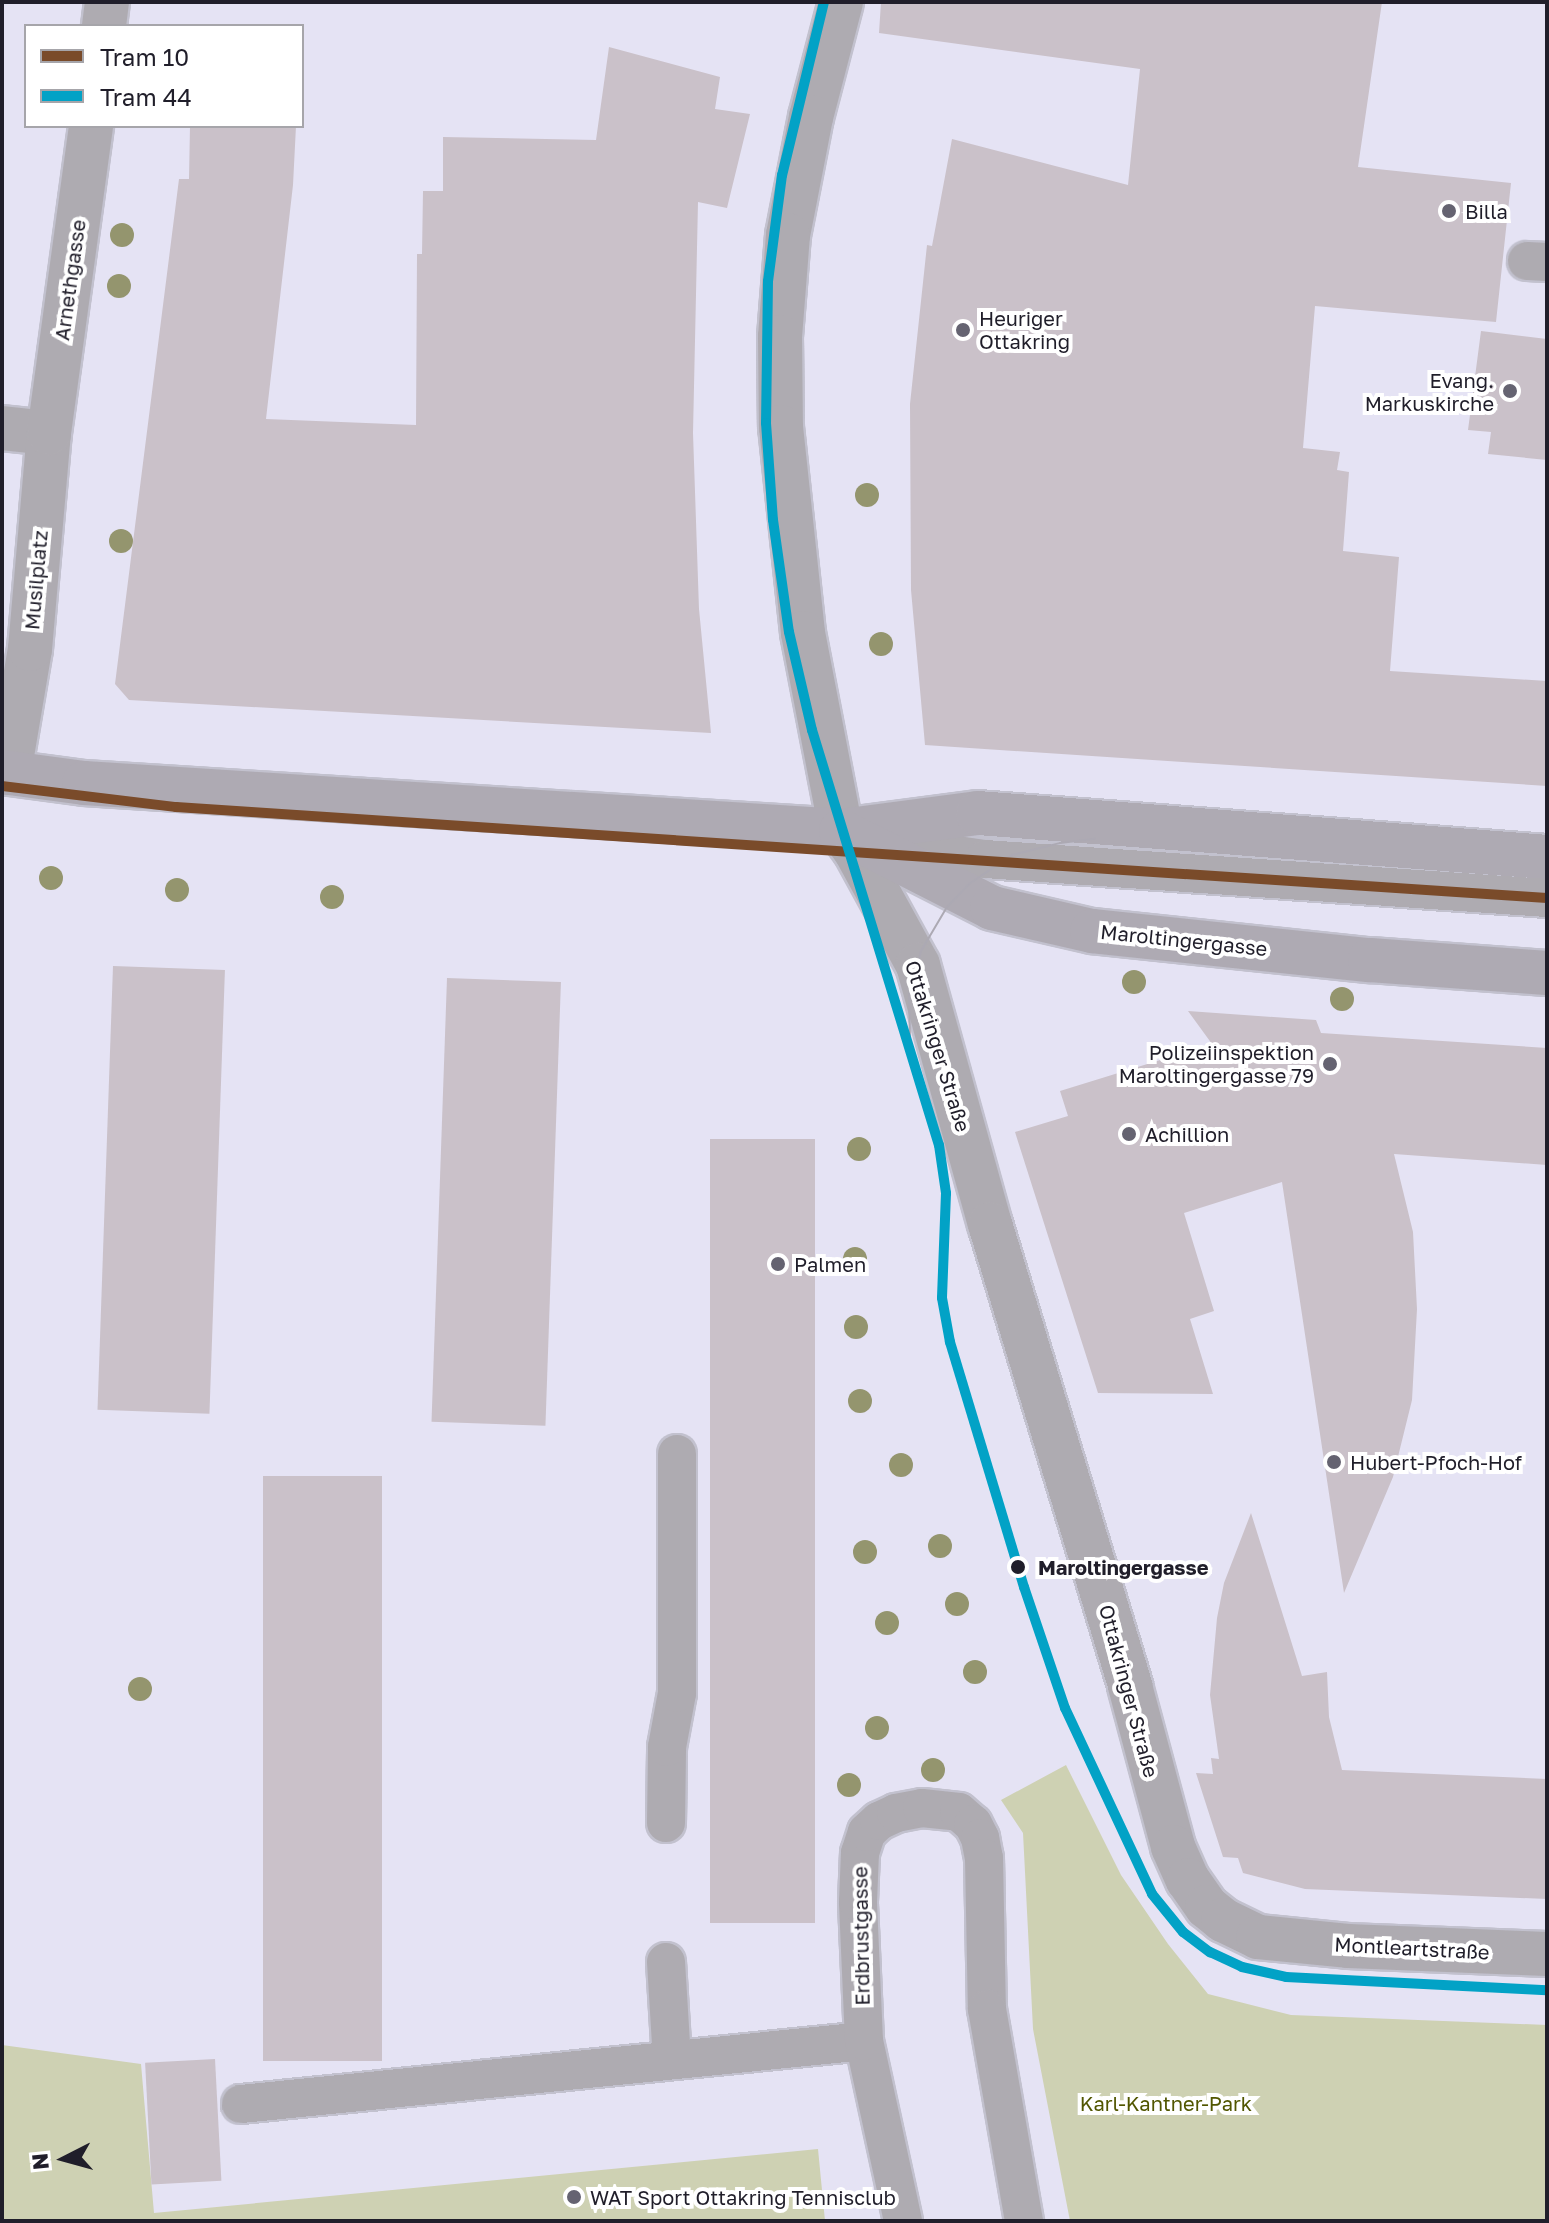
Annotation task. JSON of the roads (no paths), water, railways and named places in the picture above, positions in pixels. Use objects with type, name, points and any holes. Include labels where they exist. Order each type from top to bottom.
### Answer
[{"type":"main road","points":[[5,772],[100,784],[841,831],[978,813],[1547,857]]},
{"type":"main road","name":"Maroltingergasse","points":[[841,831],[992,908],[1092,931],[1370,960],[1547,973]]},
{"type":"street","points":[[104,24],[107,2]]},
{"type":"street","name":"Ottakringer Straße","points":[[841,2],[811,117],[788,235],[780,337],[781,427],[790,530],[803,633],[841,831],[855,850],[918,965],[990,1224],[1130,1686],[1173,1847],[1188,1880],[1215,1914],[1239,1930],[1277,1941]]},
{"type":"street","name":"Arnethgasse","points":[[49,433],[91,128]]},
{"type":"street","points":[[2,428],[49,433]]},
{"type":"street","name":"Musilplatz","points":[[5,772],[30,649],[49,433]]},
{"type":"street","name":"Montleartstraße","points":[[1277,1941],[1547,1954]]},
{"type":"lane","points":[[841,831],[883,844],[985,859],[1547,898]]},
{"type":"lane","points":[[666,1823],[667,1747],[677,1693],[677,1454]]},
{"type":"lane","name":"Erdbrustgasse","points":[[903,2221],[864,2041],[858,1902],[860,1853],[867,1832],[879,1821],[896,1813],[922,1808],[959,1812],[973,1824],[984,1858],[987,2009],[1024,2221]]},
{"type":"lane","points":[[666,1962],[672,2060]]},
{"type":"lane","points":[[241,2104],[864,2041]]},
{"type":"tram line","name":"44","points":[[824,2],[782,175],[768,281],[766,423],[773,520],[789,632],[812,730],[939,1145],[946,1193],[942,1298],[950,1342],[1024,1587],[1065,1708],[1152,1894],[1183,1932],[1210,1952],[1242,1967],[1286,1977],[1547,1990]]},
{"type":"tram line","name":"10","points":[[2,786],[176,807],[1547,898]]},
{"type":"tram line","points":[[915,1069],[910,1040],[909,994],[921,951],[947,907],[969,884],[1012,855],[1060,843],[1095,839]]},
{"type":"place","name":"Billa","points":[[1449,211]]},
{"type":"place","name":"Heuriger Ottakring","points":[[963,330]]},
{"type":"place","name":"Evang. Markuskirche","points":[[1510,391]]},
{"type":"place","name":"Polizeiinspektion Maroltingergasse 79","points":[[1330,1064]]},
{"type":"place","name":"Achillion","points":[[1129,1134]]},
{"type":"place","name":"Palmen","points":[[778,1264]]},
{"type":"place","name":"Hubert-Pfoch-Hof","points":[[1334,1462]]},
{"type":"place","name":"Maroltingergasse","points":[[1018,1567]]},
{"type":"place","name":"WAT Sport Ottakring Tennisclub","points":[[574,2197]]},
{"type":"park label","name":"Karl-Kantner-Park","points":[[1166,2103]]}]
